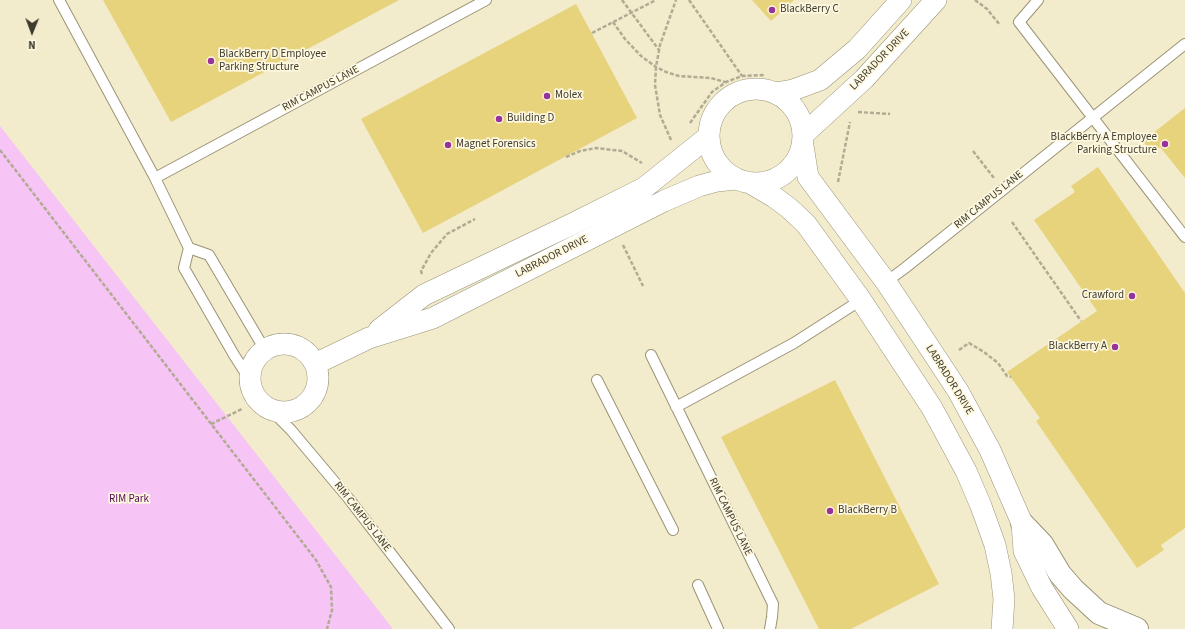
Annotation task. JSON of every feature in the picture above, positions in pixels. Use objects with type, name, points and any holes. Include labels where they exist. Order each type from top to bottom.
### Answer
[{"type":"main road","points":[[1022,523],[1042,544],[1060,574],[1073,589],[1099,613],[1137,629]]},
{"type":"street","points":[[776,93],[793,90],[820,80],[857,49],[901,0]]},
{"type":"street","name":"LABRADOR DRIVE","points":[[936,0],[864,79],[804,140],[808,177],[886,282],[958,391],[990,450],[1022,523],[1024,551],[1042,588],[1068,629]]},
{"type":"street","points":[[744,181],[762,184],[771,182],[788,172],[800,155],[804,140],[802,121],[796,110],[787,100],[776,93],[758,89],[739,92],[723,102],[715,113],[710,126],[709,145],[712,153],[716,162],[728,175],[744,181],[774,197],[789,208],[806,224],[861,300],[932,408],[966,471],[995,545],[1002,573],[1004,599],[1002,629]]},
{"type":"street","name":"LABRADOR DRIVE","points":[[369,338],[424,295],[644,188],[709,136]]},
{"type":"street","name":"LABRADOR DRIVE","points":[[315,364],[369,338],[432,318],[664,201],[699,186],[717,181],[744,181]]},
{"type":"street","points":[[287,344],[299,347],[308,355],[315,364],[318,372],[317,388],[314,396],[309,402],[295,411],[278,412],[262,405],[256,398],[250,380],[252,368],[257,358],[265,350],[276,345],[287,344]]},
{"type":"lane","points":[[59,0],[155,178],[189,248],[184,268],[250,380]]},
{"type":"lane","name":"RIM CAMPUS LANE","points":[[155,178],[486,0]]},
{"type":"lane","points":[[1038,0],[1019,22],[1185,237]]},
{"type":"lane","name":"RIM CAMPUS LANE","points":[[886,282],[1185,44]]},
{"type":"lane","points":[[189,248],[209,255],[265,350]]},
{"type":"lane","points":[[676,407],[794,343],[861,300]]},
{"type":"lane","name":"RIM CAMPUS LANE","points":[[651,355],[773,604],[770,629]]},
{"type":"lane","points":[[597,380],[673,530]]},
{"type":"lane","name":"RIM CAMPUS LANE","points":[[271,410],[291,430],[344,494],[449,629]]},
{"type":"lane","points":[[698,585],[718,629]]},
{"type":"path","points":[[622,0],[659,50]]},
{"type":"path","points":[[592,33],[656,0]]},
{"type":"path","points":[[672,144],[660,114],[655,85],[659,50],[670,13],[676,0]]},
{"type":"path","points":[[689,0],[742,76]]},
{"type":"path","points":[[975,0],[987,9],[1000,25]]},
{"type":"path","points":[[613,22],[625,39],[641,56],[656,67],[679,76],[711,78],[726,82]]},
{"type":"path","points":[[860,108],[856,112],[890,114]]},
{"type":"path","points":[[838,183],[850,119]]},
{"type":"path","points":[[566,157],[580,151],[596,148],[622,152],[648,167]]},
{"type":"path","points":[[0,150],[316,560],[331,587],[332,610],[327,629]]},
{"type":"path","points":[[973,151],[995,178]]},
{"type":"path","points":[[424,278],[422,271],[431,253],[447,234],[475,219]]},
{"type":"path","points":[[1012,222],[1081,321]]},
{"type":"path","points":[[622,243],[643,286]]},
{"type":"path","points":[[959,350],[969,343],[984,352],[998,364],[1007,376],[1011,377]]},
{"type":"path","points":[[211,424],[242,409]]},
{"type":"green space","name":"RIM Park","points":[[0,126],[393,629],[0,629]]},
{"type":"building","name":"BlackBerry D Employee Parking Structure","points":[[103,0],[399,0],[171,122]]},
{"type":"building","name":"BlackBerry C","points":[[752,0],[794,0],[771,21]]},
{"type":"building","name":"Building D","points":[[576,4],[637,118],[423,233],[361,119]]},
{"type":"building","name":"BlackBerry A Employee Parking Structure","points":[[1185,108],[1185,178],[1160,147],[1152,153],[1143,141]]},
{"type":"building","name":"BlackBerry A","points":[[1098,167],[1185,293],[1185,528],[1161,545],[1164,550],[1137,568],[1036,421],[1040,418],[1007,372],[1097,311],[1034,220],[1075,192],[1071,186]]},
{"type":"building","name":"BlackBerry B","points":[[835,380],[939,584],[851,629],[819,629],[721,437]]},
{"type":"place","name":"BlackBerry C","points":[[772,10]]},
{"type":"place","name":"BlackBerry D Employee Parking Structure","points":[[211,61]]},
{"type":"place","name":"Molex","points":[[547,96]]},
{"type":"place","name":"Building D","points":[[499,119]]},
{"type":"place","name":"BlackBerry A Employee Parking Structure","points":[[1165,144]]},
{"type":"place","name":"Magnet Forensics","points":[[448,145]]},
{"type":"place","name":"Crawford","points":[[1132,296]]},
{"type":"place","name":"BlackBerry A","points":[[1115,347]]},
{"type":"place","name":"BlackBerry B","points":[[830,511]]}]
